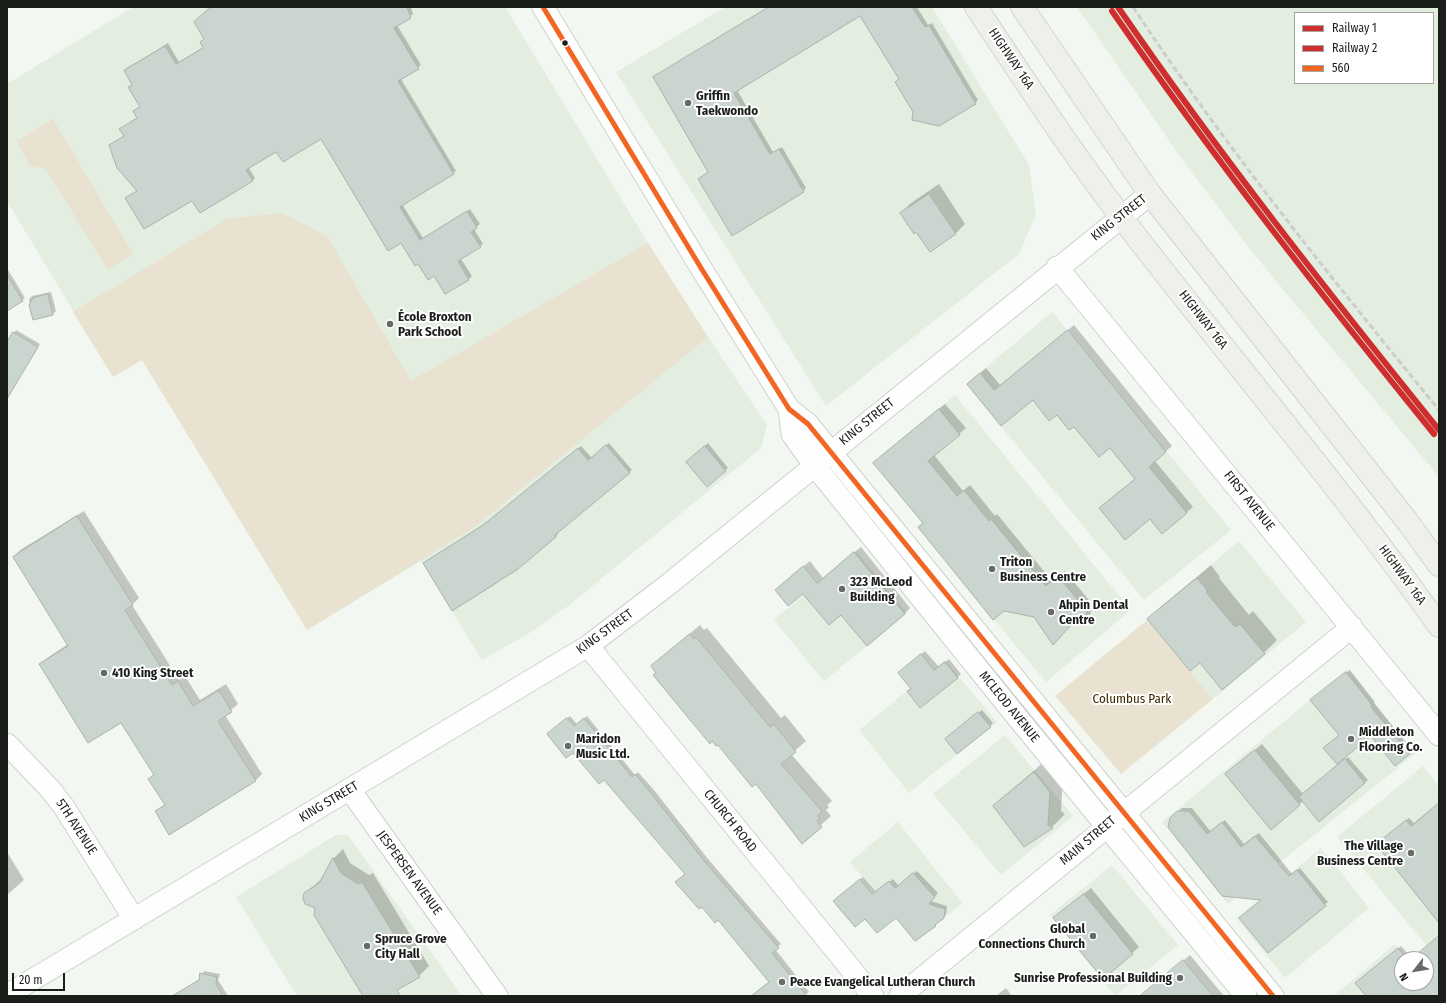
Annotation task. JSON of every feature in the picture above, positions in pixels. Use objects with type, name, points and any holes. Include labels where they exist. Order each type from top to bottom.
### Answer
[{"type":"main road","name":"HIGHWAY 16A","points":[[976,7],[1017,69],[1121,216],[1379,543],[1439,626]]},
{"type":"main road","points":[[1022,7],[1150,194],[1407,521],[1439,565]]},
{"type":"street","name":"MCLEOD AVENUE","points":[[543,7],[720,300],[789,409],[808,424],[1273,996]]},
{"type":"street","name":"KING STREET","points":[[7,995],[588,646],[669,584],[1057,267],[1150,194]]},
{"type":"street","name":"FIRST AVENUE","points":[[1057,267],[1439,735]]},
{"type":"street","name":"MCLEOD AVENUE","points":[[789,409],[792,434],[814,465],[1246,996]]},
{"type":"street","name":"MAIN STREET","points":[[900,996],[1352,627]]},
{"type":"street","name":"CHURCH ROAD","points":[[588,646],[873,996]]},
{"type":"street","name":"5TH AVENUE","points":[[7,744],[50,788],[64,807],[134,919]]},
{"type":"street","name":"JESPERSEN AVENUE","points":[[350,790],[497,996]]},
{"type":"shaded area","name":"École Broxton Park School","points":[[133,7],[505,7],[648,243],[708,337],[767,425],[761,448],[568,606],[528,634],[482,660],[421,561],[307,630],[142,360],[113,377],[7,201],[7,84]]},
{"type":"shaded area","points":[[725,7],[932,7],[1029,165],[1036,214],[1019,254],[826,406],[616,72]]},
{"type":"shaded area","points":[[1077,7],[1439,7],[1439,477],[1252,252],[1186,165]]},
{"type":"shaded area","points":[[1052,312],[1231,530],[1144,600],[966,384]]},
{"type":"shaded area","points":[[955,395],[1131,610],[1046,682],[917,527],[922,523],[873,463]]},
{"type":"shaded area","points":[[1239,541],[1306,622],[1213,699],[1147,620]]},
{"type":"shaded area","points":[[856,551],[907,613],[824,681],[774,620]]},
{"type":"shaded area","points":[[945,660],[997,722],[909,793],[859,730]]},
{"type":"shaded area","points":[[1348,669],[1415,754],[1228,904],[1162,822]]},
{"type":"shaded area","points":[[1005,735],[1073,816],[1001,875],[933,794]]},
{"type":"shaded area","points":[[1423,766],[1439,786],[1439,961],[1434,955],[1434,951],[1431,951],[1337,837]]},
{"type":"shaded area","points":[[898,822],[962,903],[916,942],[850,862]]},
{"type":"shaded area","points":[[336,835],[348,835],[462,996],[297,996],[236,897]]},
{"type":"shaded area","points":[[1321,848],[1369,908],[1285,978],[1236,918]]},
{"type":"shaded area","points":[[1112,865],[1178,945],[1115,996],[1050,915]]},
{"type":"shaded area","points":[[1395,944],[1401,951],[1394,951],[1394,991],[1433,991],[1438,996],[1334,996]]},
{"type":"green space","points":[[53,119],[133,254],[108,270],[46,169],[30,166],[17,141]]},
{"type":"green space","points":[[282,213],[327,236],[411,381],[648,243],[708,337],[473,528],[307,630],[142,360],[113,377],[73,312],[227,219]]},
{"type":"green space","name":"Columbus Park","points":[[1147,620],[1213,699],[1121,774],[1055,696]]},
{"type":"building","points":[[211,7],[407,7],[411,18],[394,28],[419,69],[398,81],[454,174],[400,207],[420,240],[467,211],[477,228],[471,232],[481,247],[458,261],[469,280],[445,294],[434,276],[428,280],[418,264],[415,266],[401,243],[388,251],[321,139],[283,162],[276,152],[246,170],[253,181],[200,213],[192,201],[144,229],[125,198],[137,191],[117,168],[109,145],[124,136],[119,129],[137,118],[133,111],[140,107],[128,87],[132,85],[124,70],[165,46],[176,64],[203,48],[200,42],[204,39],[194,22]]},
{"type":"building","points":[[769,7],[912,7],[925,27],[929,25],[976,104],[939,126],[912,120],[913,112],[895,82],[899,79],[860,16],[734,93],[770,154],[779,149],[804,192],[732,236],[698,179],[708,172],[653,77]]},
{"type":"building","points":[[929,194],[956,234],[930,252],[916,232],[914,234],[900,213]]},
{"type":"building","points":[[7,275],[23,301],[7,311]]},
{"type":"building","points":[[48,294],[53,315],[33,320],[29,305],[33,298]]},
{"type":"building","points":[[1068,330],[1166,452],[1149,467],[1187,513],[1162,534],[1150,519],[1125,540],[1099,508],[1135,479],[1110,448],[1099,457],[1074,427],[1069,430],[1057,415],[1049,421],[1033,400],[1001,426],[967,384],[980,373],[994,390]]},
{"type":"building","points":[[13,332],[38,347],[7,399],[7,342]]},
{"type":"building","points":[[939,409],[960,435],[928,461],[957,496],[964,490],[989,521],[991,519],[1046,586],[1058,576],[1087,611],[1084,626],[1072,624],[1053,645],[1034,617],[1004,611],[993,620],[918,527],[923,523],[873,463]]},
{"type":"building","points":[[606,445],[630,473],[555,535],[556,537],[518,569],[452,611],[423,563],[483,525],[578,448],[588,460]]},
{"type":"building","points":[[705,446],[726,471],[707,487],[686,462]]},
{"type":"building","name":"410 King Street","points":[[77,516],[133,605],[125,610],[172,685],[178,681],[193,706],[219,690],[232,712],[218,721],[256,781],[169,835],[155,811],[165,805],[148,779],[154,775],[121,723],[88,743],[39,664],[68,646],[13,557]]},
{"type":"building","points":[[854,552],[905,614],[867,646],[841,615],[829,625],[803,594],[788,606],[775,590],[803,566],[817,583]]},
{"type":"building","points":[[1197,578],[1208,591],[1206,592],[1235,627],[1240,624],[1265,654],[1222,690],[1200,663],[1190,671],[1147,619]]},
{"type":"building","points":[[690,634],[694,639],[696,637],[770,727],[774,724],[796,752],[781,764],[822,811],[818,816],[820,818],[817,821],[822,827],[802,844],[756,784],[752,787],[718,745],[716,746],[712,741],[710,744],[653,675],[656,673],[651,666]]},
{"type":"building","points":[[921,654],[934,670],[945,662],[958,678],[920,708],[907,691],[911,689],[898,673]]},
{"type":"building","points":[[1346,672],[1372,705],[1371,707],[1410,754],[1395,766],[1371,736],[1337,764],[1323,748],[1339,735],[1310,700]]},
{"type":"building","points":[[978,712],[991,727],[957,754],[945,739]]},
{"type":"building","points":[[567,718],[574,726],[584,718],[632,777],[635,774],[705,862],[779,948],[772,953],[807,996],[751,996],[769,982],[718,920],[715,923],[702,907],[699,909],[675,882],[685,874],[604,780],[599,784],[573,753],[566,758],[547,734]]},
{"type":"building","points":[[1255,750],[1300,805],[1271,830],[1225,774]]},
{"type":"building","points":[[1345,759],[1365,783],[1319,822],[1299,797]]},
{"type":"building","points":[[1034,772],[1050,792],[1048,825],[1053,828],[1024,847],[993,806]]},
{"type":"building","name":"The Village Business Centre","points":[[1439,803],[1439,923],[1376,844],[1406,820],[1411,826]]},
{"type":"building","points":[[1178,811],[1189,811],[1207,834],[1222,822],[1241,847],[1255,836],[1289,876],[1297,870],[1326,906],[1268,953],[1239,918],[1261,900],[1222,896],[1168,827],[1170,818]]},
{"type":"building","name":"Spruce Grove City Hall","points":[[333,858],[341,873],[358,884],[362,882],[420,977],[397,990],[400,996],[363,996],[314,915],[315,908],[305,904],[303,898],[304,893],[319,883]]},
{"type":"building","points":[[913,873],[935,897],[929,904],[945,909],[944,918],[935,925],[936,926],[915,941],[896,918],[877,933],[865,919],[855,927],[833,901],[860,879],[872,894],[889,881],[895,888]]},
{"type":"building","name":"Global Connections Church","points":[[1084,894],[1133,954],[1103,979],[1053,918]]},
{"type":"building","points":[[1439,936],[1439,996],[1366,996],[1355,983],[1394,951],[1394,991],[1434,991],[1434,951],[1421,951]]},
{"type":"building","name":"Sunrise Professional Building","points":[[1183,960],[1213,996],[1140,996]]},
{"type":"building","points":[[200,973],[217,977],[216,984],[223,996],[172,996],[199,980]]},
{"type":"railway","points":[[1133,7],[1168,59],[1242,162],[1359,312],[1439,410]]},
{"type":"rail line","name":"1","points":[[1118,7],[1234,169],[1274,222],[1439,430]]},
{"type":"rail line","name":"2","points":[[1112,11],[1189,119],[1269,226],[1434,434]]},
{"type":"transit line","name":"560","points":[[543,7],[701,268],[789,409],[808,424],[1273,996]]},
{"type":"place","name":"Griffin Taekwondo","points":[[688,103]]},
{"type":"place","name":"École Broxton Park School","points":[[390,324]]},
{"type":"place","name":"Triton Business Centre","points":[[992,569]]},
{"type":"place","name":"323 McLeod Building","points":[[842,589]]},
{"type":"place","name":"Ahpin Dental Centre","points":[[1051,612]]},
{"type":"place","name":"410 King Street","points":[[104,673]]},
{"type":"place","name":"Middleton Flooring Co.","points":[[1351,739]]},
{"type":"place","name":"Maridon Music Ltd.","points":[[568,746]]},
{"type":"place","name":"The Village Business Centre","points":[[1411,853]]},
{"type":"place","name":"Global Connections Church","points":[[1093,936]]},
{"type":"place","name":"Spruce Grove City Hall","points":[[367,946]]},
{"type":"place","name":"Sunrise Professional Building","points":[[1180,978]]},
{"type":"place","name":"Peace Evangelical Lutheran Church","points":[[782,982]]}]
